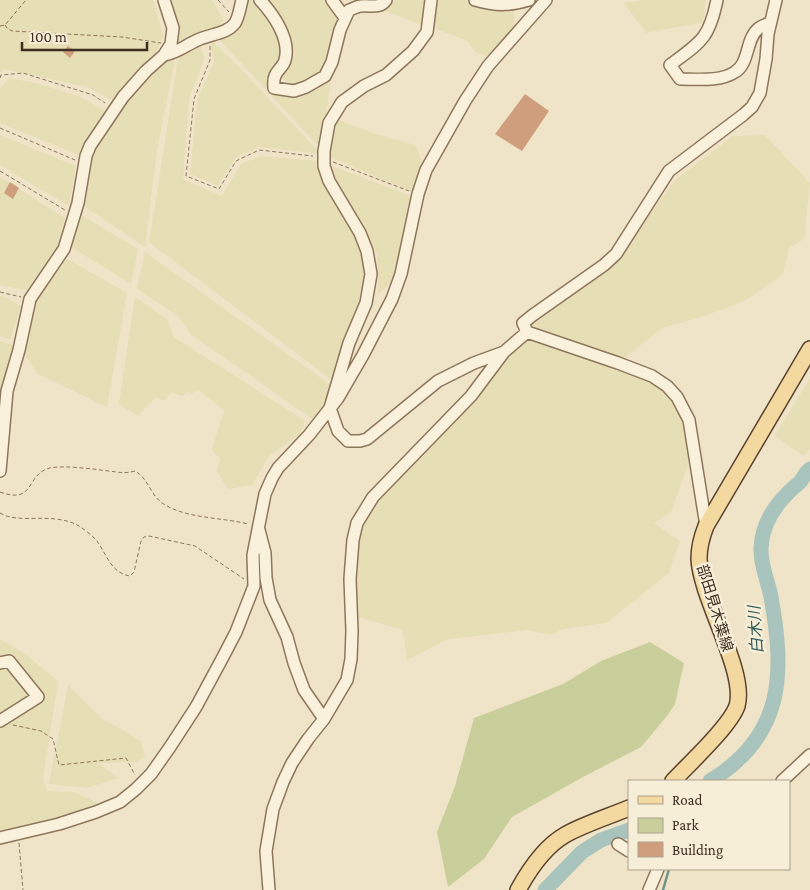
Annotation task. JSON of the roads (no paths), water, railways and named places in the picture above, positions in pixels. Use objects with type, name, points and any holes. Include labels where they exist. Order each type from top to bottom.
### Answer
[{"type":"main road","name":"部田見木葉線","points":[[674,780],[728,722],[737,706],[738,690],[734,672],[702,577],[699,559],[701,541],[706,526],[810,349]]},
{"type":"main road","points":[[518,890],[527,874],[544,852],[564,835],[628,808]]},
{"type":"street","points":[[0,471],[8,392],[20,350],[30,300],[60,257],[80,195],[90,146],[114,109],[132,86],[164,55],[171,44],[172,28],[164,0]]},
{"type":"street","points":[[164,55],[173,54],[199,39],[218,34],[229,28],[236,20],[242,0]]},
{"type":"street","points":[[260,0],[269,10],[283,37],[287,50],[285,62],[274,77],[274,88],[294,91],[306,87],[325,76],[332,62],[340,30],[349,10],[360,6],[384,4],[386,0]]},
{"type":"street","points":[[332,0],[345,18]]},
{"type":"street","points":[[431,0],[427,32],[413,51],[386,74],[364,86],[342,102],[329,123],[324,151],[324,166],[329,181],[360,233],[367,251],[371,274],[366,303],[349,344],[330,408],[338,431],[348,441],[360,441],[367,438],[438,381],[474,363],[504,352]]},
{"type":"street","points":[[475,0],[494,5],[512,5],[529,0]]},
{"type":"street","points":[[0,838],[19,835],[96,812],[120,802],[141,784],[170,747],[196,707],[236,632],[254,586],[252,555],[256,526],[265,494],[272,478],[278,468],[309,435],[338,398],[360,361],[392,299],[401,274],[418,194],[426,170],[439,144],[488,66],[546,0]]},
{"type":"street","points":[[717,0],[709,30],[699,43],[670,65],[680,79],[720,77],[736,72],[744,62],[751,38],[759,28],[770,22]]},
{"type":"street","points":[[706,526],[689,420],[677,397],[667,386],[652,376],[618,362],[527,332],[523,324],[533,314],[604,265],[616,254],[669,171],[743,115],[752,106],[760,93],[770,22],[776,0]]},
{"type":"street","points":[[269,890],[266,851],[273,809],[283,782],[292,763],[324,719],[347,680],[351,659],[352,632],[350,579],[353,540],[357,523],[373,497],[471,396],[504,352],[527,332]]},
{"type":"street","points":[[256,526],[265,553],[266,578],[270,600],[287,637],[304,690],[324,719]]},
{"type":"street","points":[[0,663],[9,661],[38,697],[4,723]]},
{"type":"street","points":[[783,780],[810,755]]},
{"type":"street","points":[[618,844],[628,850]]},
{"type":"street","points":[[649,890],[658,870]]},
{"type":"waterway","name":"白木川","points":[[711,780],[734,763],[753,744],[766,723],[774,701],[778,652],[771,597],[762,560],[762,540],[766,525],[773,512],[782,499],[801,481],[810,469]]},
{"type":"waterway","name":"白木川","points":[[545,890],[582,852],[601,840],[628,830]]},
{"type":"waterway","points":[[663,890],[669,870]]}]
